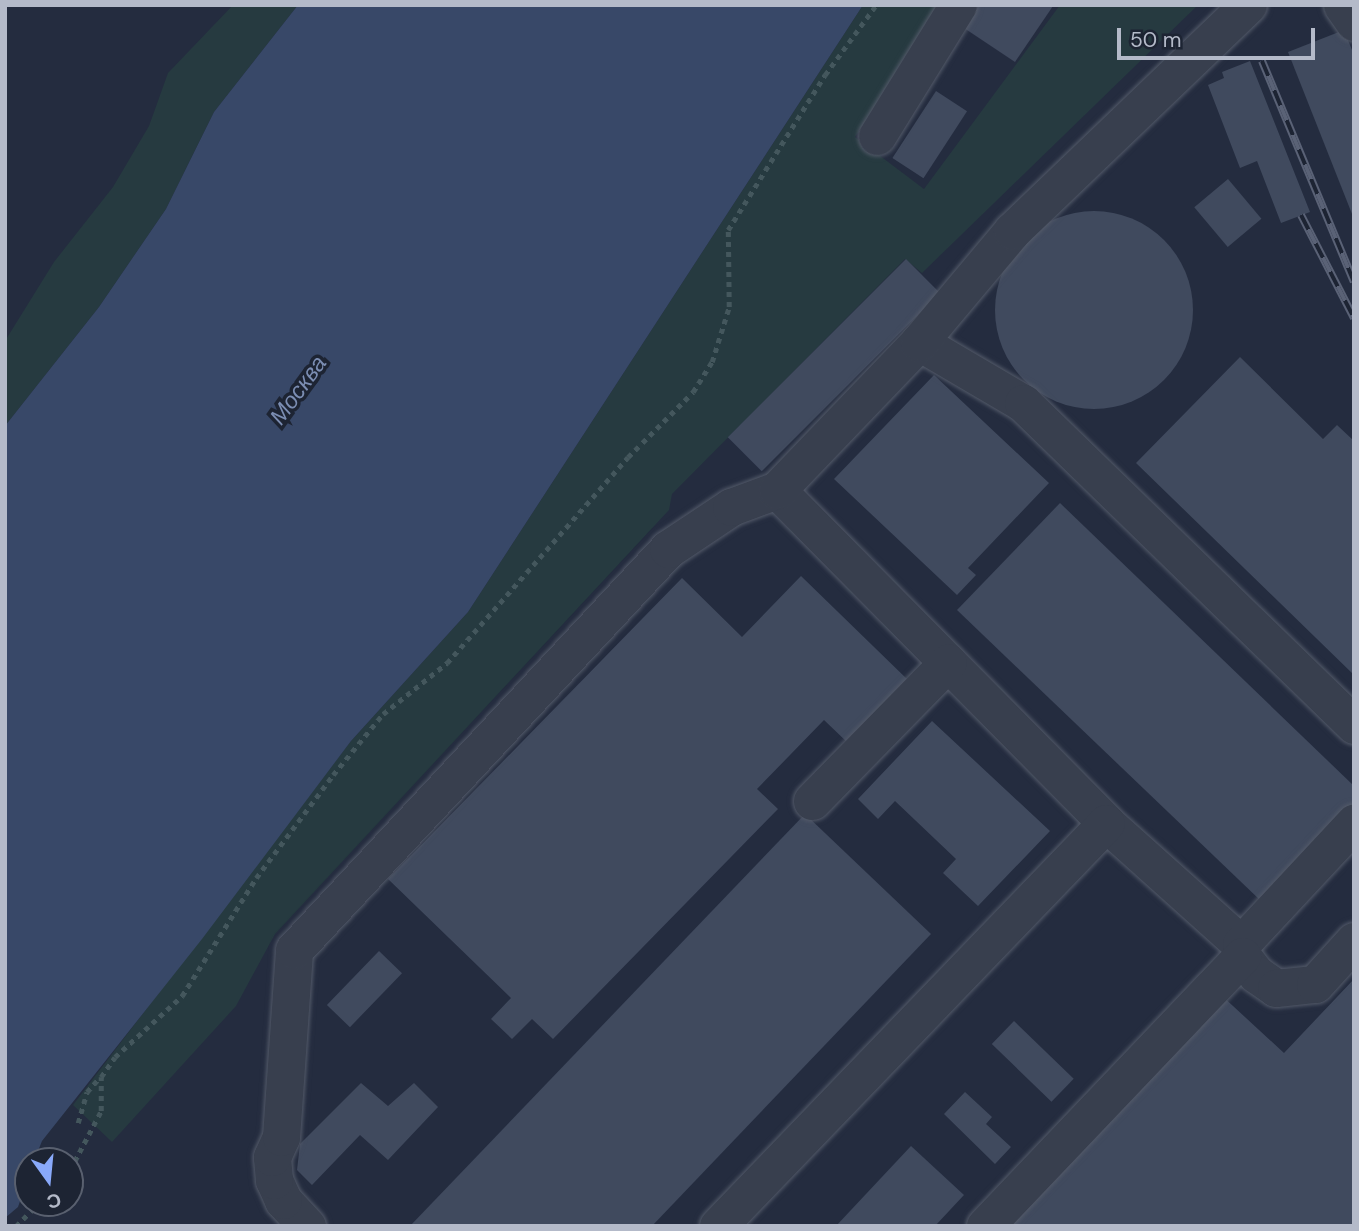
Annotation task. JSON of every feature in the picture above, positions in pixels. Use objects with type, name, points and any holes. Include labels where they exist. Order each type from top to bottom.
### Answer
[{"type":"lane","points":[[877,136],[958,5]]},
{"type":"lane","points":[[307,1226],[283,1200],[274,1180],[272,1157],[281,1137],[294,950],[668,548],[731,508],[777,490],[919,342],[1013,231],[1248,5]]},
{"type":"lane","points":[[1342,5],[1354,22]]},
{"type":"lane","points":[[919,342],[1023,403],[1354,725]]},
{"type":"lane","points":[[777,490],[1106,823],[1242,950],[1276,988],[1315,984],[1354,941]]},
{"type":"lane","points":[[812,801],[948,663]]},
{"type":"lane","points":[[719,1226],[1106,823]]},
{"type":"lane","points":[[985,1226],[1242,950],[1354,823]]},
{"type":"path","points":[[78,1123],[87,1092],[116,1057],[182,996],[256,878],[383,714],[447,663],[628,457],[693,392],[712,362],[729,307],[728,230],[825,75],[876,5]]},
{"type":"path","points":[[82,1147],[101,1111],[101,1077]]},
{"type":"shaded area","points":[[233,5],[298,5],[214,112],[166,209],[99,307],[5,426],[5,341],[54,262],[113,187],[149,126],[168,73]]},
{"type":"shaded area","points":[[863,5],[945,5],[855,137],[924,189],[1060,5],[1198,5],[922,273],[905,259],[672,494],[669,510],[275,934],[236,1006],[112,1142],[73,1105],[351,741],[468,612]]},
{"type":"water","name":"Москва","points":[[298,5],[863,5],[468,612],[351,741],[202,939],[40,1147],[14,1147],[14,1210],[5,1218],[5,426],[99,307],[166,209],[214,112]]},
{"type":"building","points":[[979,5],[1053,6],[1015,62],[964,28]]},
{"type":"building","points":[[1344,30],[1354,55],[1354,219],[1288,52]]},
{"type":"building","points":[[1250,61],[1310,212],[1281,223],[1257,161],[1240,168],[1208,85],[1224,78],[1222,72]]},
{"type":"building","points":[[936,91],[967,111],[923,178],[892,158]]},
{"type":"building","points":[[1228,179],[1261,219],[1228,247],[1194,207]]},
{"type":"building","points":[[1094,211],[1132,219],[1164,240],[1185,272],[1193,310],[1185,348],[1164,380],[1132,401],[1094,409],[1056,401],[1024,380],[1003,348],[995,310],[1003,272],[1024,240],[1056,219]]},
{"type":"building","points":[[906,259],[940,293],[762,471],[728,437]]},
{"type":"building","points":[[1240,357],[1323,439],[1337,425],[1354,441],[1354,675],[1136,463]]},
{"type":"building","points":[[934,375],[1049,483],[968,568],[976,575],[957,595],[834,479]]},
{"type":"building","points":[[1060,503],[1354,786],[1354,804],[1261,901],[957,610]]},
{"type":"building","points":[[801,576],[909,681],[849,744],[824,720],[757,789],[778,809],[553,1039],[532,1019],[512,1039],[491,1019],[511,998],[388,879],[682,578],[742,637]]},
{"type":"building","points":[[932,721],[1050,831],[978,906],[943,873],[956,859],[895,801],[878,819],[858,799]]},
{"type":"building","points":[[805,814],[931,934],[652,1226],[410,1226]]},
{"type":"building","points":[[379,951],[402,973],[350,1027],[327,1005]]},
{"type":"building","points":[[1354,979],[1354,1226],[1002,1226],[1220,994],[1284,1053]]},
{"type":"building","points":[[1014,1021],[1074,1079],[1051,1102],[992,1044]]},
{"type":"building","points":[[361,1083],[388,1106],[414,1083],[438,1107],[388,1160],[360,1135],[312,1185],[297,1170],[300,1144]]},
{"type":"building","points":[[965,1092],[992,1117],[986,1124],[1011,1147],[995,1164],[944,1114]]},
{"type":"building","points":[[911,1146],[964,1195],[935,1226],[836,1226]]},
{"type":"railway","points":[[1262,61],[1354,282]]},
{"type":"railway","points":[[1301,215],[1354,318]]}]
